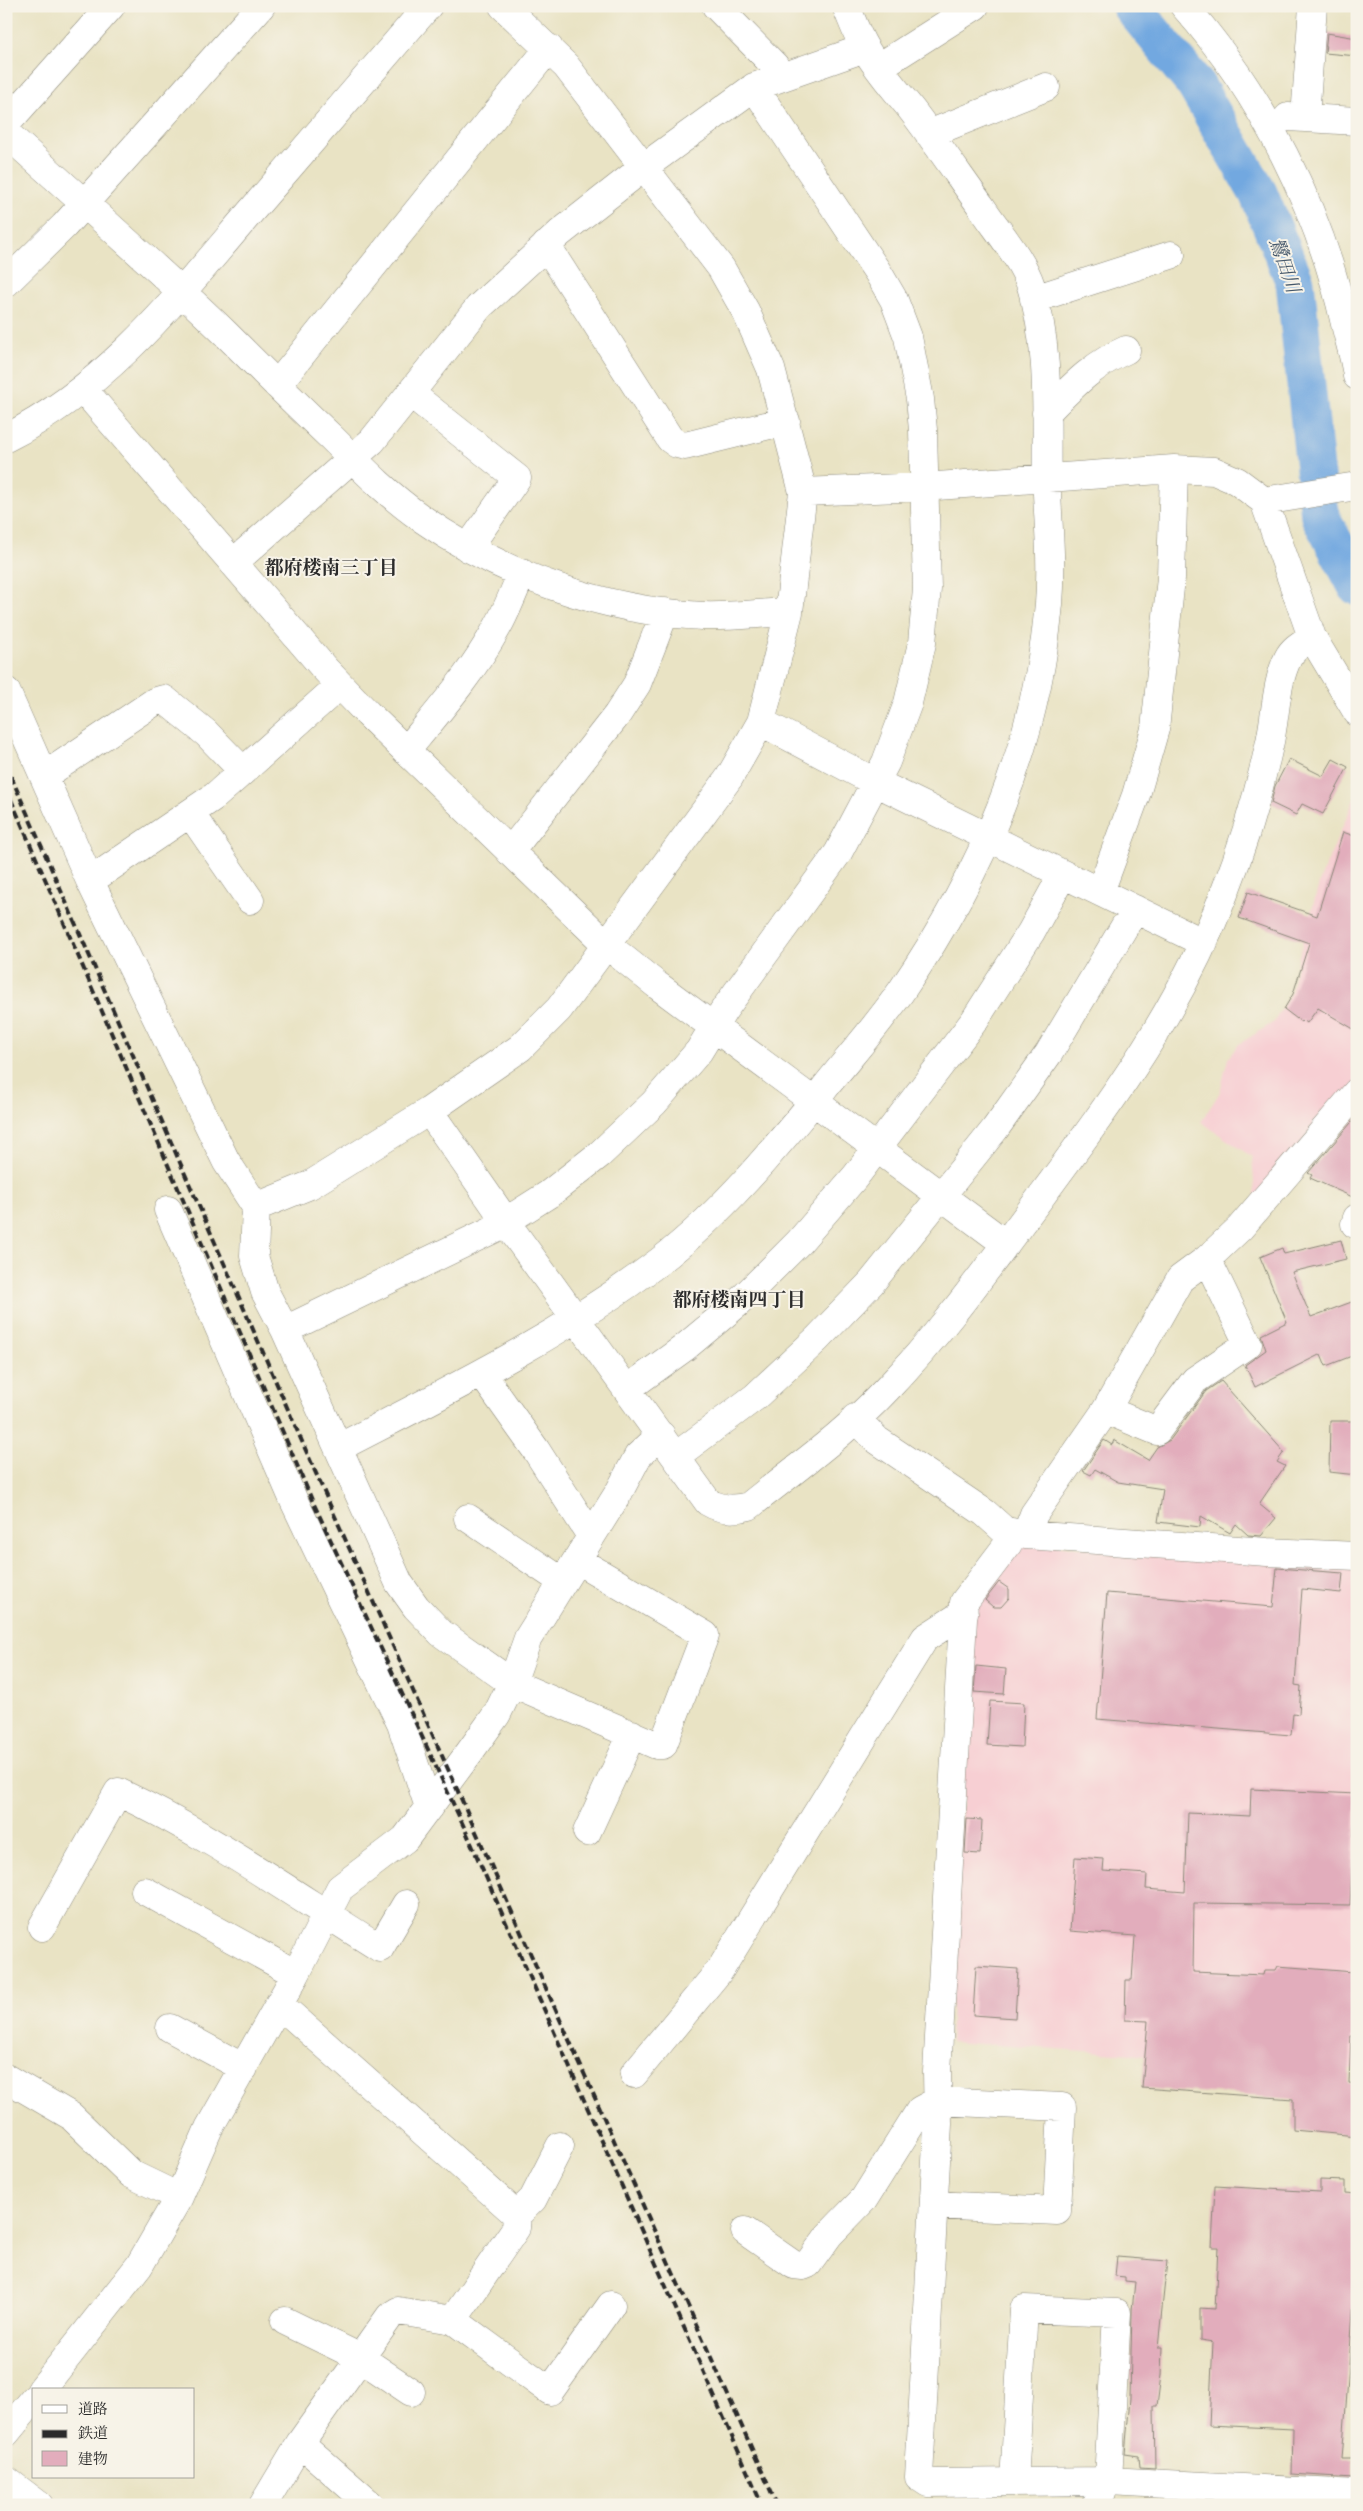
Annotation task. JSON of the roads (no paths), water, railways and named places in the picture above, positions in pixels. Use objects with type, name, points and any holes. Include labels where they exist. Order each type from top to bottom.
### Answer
[{"type":"street","points":[[6,124],[110,6]]},
{"type":"street","points":[[6,283],[28,264],[84,204],[261,6]]},
{"type":"street","points":[[6,438],[23,430],[83,388],[125,354],[182,292],[428,6]]},
{"type":"street","points":[[256,1207],[310,1184],[429,1111],[520,1048],[559,1009],[608,946],[729,778],[761,722],[789,612],[803,492],[771,369],[746,312],[721,268],[566,66],[503,6]]},
{"type":"street","points":[[716,6],[774,66],[780,77]]},
{"type":"street","points":[[338,1448],[482,1374],[575,1318],[662,1259],[723,1205],[764,1162],[899,994],[932,943],[990,838],[1022,751],[1040,675],[1049,600],[1044,368],[1030,282],[1010,248],[872,58],[846,6]]},
{"type":"street","points":[[233,563],[372,441],[479,307],[546,245],[644,167],[754,87],[780,77],[872,58],[975,6]]},
{"type":"street","points":[[1184,6],[1201,25],[1261,114],[1279,145],[1312,215],[1339,298],[1357,376]]},
{"type":"street","points":[[1305,118],[1312,6]]},
{"type":"street","points":[[277,385],[549,48]]},
{"type":"street","points":[[285,1330],[506,1222],[549,1194],[600,1154],[654,1103],[699,1052],[724,1010],[838,853],[875,782],[908,702],[922,643],[927,589],[923,430],[920,399],[908,337],[894,300],[878,274],[754,87]]},
{"type":"street","points":[[929,134],[1046,87]]},
{"type":"street","points":[[1261,114],[1357,121]]},
{"type":"street","points":[[6,133],[182,292],[380,485],[420,517],[468,548],[522,574],[548,584],[606,601],[665,612],[704,616],[789,612]]},
{"type":"street","points":[[546,245],[670,439],[677,444],[685,446],[786,421]]},
{"type":"street","points":[[1034,299],[1171,255]]},
{"type":"street","points":[[1046,413],[1088,370],[1106,358],[1126,350]]},
{"type":"street","points":[[83,388],[340,685],[608,946],[714,1028],[1006,1244]]},
{"type":"street","points":[[410,393],[517,478],[468,548]]},
{"type":"street","points":[[803,492],[923,487],[1174,469],[1214,470],[1277,498],[1356,486]]},
{"type":"street","points":[[1100,892],[1136,795],[1155,729],[1171,578],[1174,469]]},
{"type":"street","points":[[1277,498],[1312,637],[1357,712]]},
{"type":"street","points":[[406,751],[453,695],[478,659],[498,626],[522,574]]},
{"type":"street","points":[[510,852],[617,715],[637,684],[665,612]]},
{"type":"street","points":[[429,1111],[506,1222],[708,1502],[716,1507],[737,1510],[749,1506],[886,1391],[949,1319],[1101,1117],[1148,1047],[1204,943],[1236,865],[1270,744],[1281,678],[1288,657],[1295,649],[1312,637]]},
{"type":"street","points":[[90,881],[215,796],[340,685]]},
{"type":"street","points":[[6,691],[90,881],[226,1161],[256,1207],[254,1256],[265,1292],[285,1330],[399,1583],[441,1633],[512,1683],[656,1745],[663,1744],[705,1635],[570,1571],[468,1518]]},
{"type":"street","points":[[44,776],[154,702],[164,699],[206,733],[243,772]]},
{"type":"street","points":[[761,722],[875,782],[1204,943]]},
{"type":"street","points":[[190,813],[250,900]]},
{"type":"street","points":[[627,1389],[684,1348],[738,1303],[799,1242],[877,1148],[974,1021],[1031,932],[1063,874]]},
{"type":"street","points":[[43,2388],[139,2266],[179,2198],[209,2128],[296,1974],[325,1914],[340,1888],[405,1839],[497,1714],[512,1683],[528,1638],[592,1536],[638,1456],[668,1446],[755,1396],[817,1339],[871,1283],[995,1129],[1049,1053],[1135,909]]},
{"type":"street","points":[[1352,2505],[1356,2494],[1102,2493],[1014,2482],[937,2494],[928,2483],[919,2477],[964,1602],[1008,1544],[1034,1514],[1106,1410],[1180,1279],[1207,1259],[1240,1228],[1357,1092]]},
{"type":"street","points":[[168,1210],[294,1500],[400,1724],[429,1807]]},
{"type":"street","points":[[1106,1410],[1157,1432],[1194,1380],[1248,1344],[1207,1259]]},
{"type":"street","points":[[482,1374],[536,1450],[592,1536]]},
{"type":"street","points":[[855,1418],[878,1440],[985,1514],[1005,1531],[1267,1552],[1357,1556]]},
{"type":"street","points":[[634,2074],[720,1970],[925,1638],[964,1613]]},
{"type":"street","points":[[588,1832],[632,1734]]},
{"type":"street","points":[[42,1927],[118,1792],[167,1815],[259,1869],[325,1914],[380,1948],[406,1904]]},
{"type":"street","points":[[145,1891],[296,1974]]},
{"type":"street","points":[[279,2004],[517,2215]]},
{"type":"street","points":[[170,2028],[244,2068]]},
{"type":"street","points":[[6,2078],[71,2116],[131,2174],[179,2198]]},
{"type":"street","points":[[745,2231],[794,2264],[803,2266],[808,2264],[829,2234],[864,2199],[920,2110],[937,2101],[1062,2107],[1057,2211],[934,2205]]},
{"type":"street","points":[[453,2320],[516,2228],[517,2215],[533,2199],[560,2146]]},
{"type":"street","points":[[264,2505],[300,2443],[359,2357],[384,2322],[398,2311],[453,2320],[550,2391],[611,2305]]},
{"type":"street","points":[[1014,2482],[1024,2309],[1116,2313],[1102,2493]]},
{"type":"street","points":[[285,2321],[359,2357],[412,2392]]},
{"type":"street","points":[[6,2433],[32,2401]]},
{"type":"street","points":[[300,2443],[371,2505]]},
{"type":"street","points":[[6,2480],[39,2505]]},
{"type":"waterway","name":"鷺田川","points":[[1131,6],[1195,84],[1258,193],[1295,282],[1320,516],[1357,586]]},
{"type":"railway","points":[[6,765],[325,1494],[777,2505]]},
{"type":"railway","points":[[6,788],[312,1500],[464,1827],[762,2505]]},
{"type":"district","name":"都府楼南三丁目","points":[[331,567]]},
{"type":"district","name":"都府楼南四丁目","points":[[739,1299]]}]
